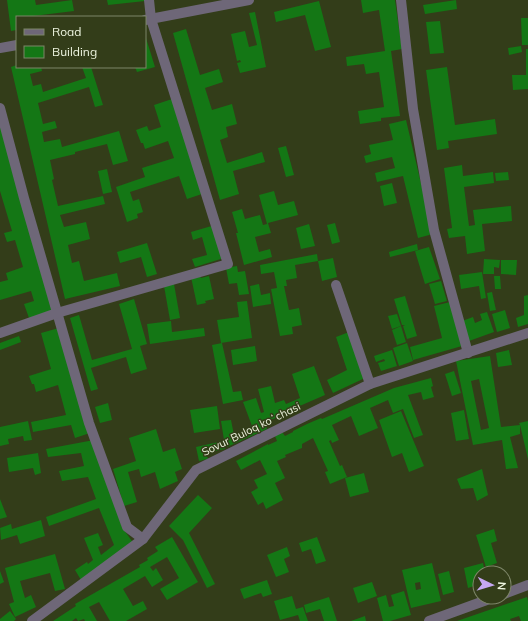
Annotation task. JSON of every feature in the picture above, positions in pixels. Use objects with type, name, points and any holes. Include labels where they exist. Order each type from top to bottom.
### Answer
[{"type":"street","points":[[0,333],[57,313],[228,264],[148,19],[149,0]]},
{"type":"street","points":[[148,19],[249,0]]},
{"type":"street","points":[[401,0],[413,109],[434,230],[468,352]]},
{"type":"street","points":[[0,48],[16,45]]},
{"type":"street","points":[[0,108],[89,423],[127,527],[143,539]]},
{"type":"street","points":[[336,285],[370,384]]},
{"type":"street","name":"Sovur Buloq koʻchasi","points":[[32,621],[143,539],[196,470],[370,384],[528,333]]},
{"type":"street","points":[[512,591],[528,585]]},
{"type":"street","points":[[429,621],[474,605]]},
{"type":"building","points":[[7,0],[35,0],[36,5],[72,0],[74,11],[33,16],[16,16],[16,30],[11,31]]},
{"type":"building","points":[[107,0],[145,0],[145,1],[108,5]]},
{"type":"building","points":[[361,0],[395,0],[402,49],[391,51],[400,116],[381,118],[381,121],[360,124],[358,111],[384,107],[379,72],[366,74],[364,64],[347,66],[346,57],[385,51],[379,10],[363,13]]},
{"type":"building","points":[[456,0],[457,9],[425,14],[423,5]]},
{"type":"building","points":[[319,1],[331,47],[315,51],[305,15],[276,22],[274,12]]},
{"type":"building","points":[[255,12],[266,67],[240,73],[237,63],[241,62],[240,60],[237,61],[231,34],[245,31],[249,47],[257,45],[249,13]]},
{"type":"building","points":[[521,18],[528,18],[528,45],[522,45]]},
{"type":"building","points":[[440,21],[444,53],[430,54],[426,22]]},
{"type":"building","points":[[186,29],[200,75],[219,69],[223,82],[205,88],[212,110],[232,104],[237,124],[226,127],[228,137],[220,140],[227,163],[262,152],[265,162],[233,171],[239,194],[220,200],[173,33]]},
{"type":"building","points":[[146,38],[155,67],[137,72],[135,68],[146,68]]},
{"type":"building","points":[[521,46],[522,52],[509,55],[508,48]]},
{"type":"building","points":[[526,49],[528,49],[528,89],[513,90],[512,75],[526,75]]},
{"type":"building","points":[[16,65],[16,68],[41,68],[42,71],[30,74],[33,86],[41,84],[43,92],[86,78],[82,68],[91,68],[103,105],[95,107],[89,87],[38,103],[43,124],[55,121],[57,128],[42,132],[44,142],[60,139],[62,147],[119,131],[128,161],[113,165],[107,144],[50,160],[54,179],[52,180],[58,206],[103,196],[105,204],[60,215],[64,227],[86,222],[90,239],[68,245],[72,263],[79,261],[84,281],[117,273],[120,286],[65,299],[11,67]]},
{"type":"building","points":[[447,67],[455,125],[495,119],[497,134],[448,141],[449,148],[437,150],[426,70]]},
{"type":"building","points":[[172,99],[202,194],[187,199],[179,176],[130,192],[133,201],[139,199],[143,212],[137,214],[138,218],[127,222],[116,187],[145,177],[142,168],[174,158],[168,141],[145,149],[136,130],[147,126],[149,131],[161,127],[154,105]]},
{"type":"building","points":[[406,120],[433,234],[418,238],[403,176],[377,182],[375,173],[395,168],[392,157],[366,163],[364,156],[371,154],[369,145],[393,140],[389,124]]},
{"type":"building","points":[[0,123],[54,311],[29,318],[24,304],[34,301],[31,291],[0,300],[0,282],[8,280],[6,273],[23,267],[15,240],[7,242],[4,233],[12,231],[0,191]]},
{"type":"building","points":[[286,146],[294,175],[286,177],[278,148]]},
{"type":"building","points":[[462,165],[463,176],[493,172],[494,183],[464,187],[469,226],[475,225],[473,210],[511,206],[512,221],[482,224],[485,251],[467,254],[465,236],[449,238],[447,229],[452,228],[444,168]]},
{"type":"building","points":[[107,169],[112,192],[103,194],[98,171]]},
{"type":"building","points":[[508,172],[509,180],[496,181],[495,173]]},
{"type":"building","points":[[392,183],[397,203],[384,206],[380,186]]},
{"type":"building","points":[[274,191],[278,205],[294,201],[298,215],[268,223],[271,233],[255,237],[259,252],[270,249],[272,257],[244,265],[236,233],[238,233],[232,212],[242,209],[245,219],[260,215],[263,225],[267,224],[259,195]]},
{"type":"building","points":[[335,223],[340,242],[332,244],[327,225]]},
{"type":"building","points":[[309,224],[315,246],[301,249],[296,228]]},
{"type":"building","points":[[215,225],[224,258],[195,267],[192,259],[207,255],[202,237],[193,240],[191,232]]},
{"type":"building","points":[[147,243],[157,274],[147,277],[141,257],[120,263],[117,252]]},
{"type":"building","points":[[417,244],[418,250],[390,257],[389,252]]},
{"type":"building","points":[[429,247],[440,279],[425,284],[415,251]]},
{"type":"building","points":[[317,254],[318,261],[295,265],[297,278],[286,280],[287,286],[284,286],[289,310],[299,308],[302,325],[292,327],[293,334],[280,336],[271,289],[277,288],[274,272],[261,274],[260,265]]},
{"type":"building","points":[[333,258],[337,277],[322,281],[318,261]]},
{"type":"building","points":[[484,259],[500,260],[499,268],[494,267],[494,274],[483,274]]},
{"type":"building","points":[[501,260],[517,260],[516,275],[501,274]]},
{"type":"building","points":[[237,266],[238,272],[245,271],[249,294],[239,295],[237,283],[229,284],[226,268]]},
{"type":"building","points":[[482,272],[486,298],[481,299],[479,286],[461,289],[459,275]]},
{"type":"building","points":[[200,275],[201,278],[209,276],[214,299],[197,305],[191,277]]},
{"type":"building","points":[[494,276],[500,276],[501,289],[495,289]]},
{"type":"building","points":[[441,281],[447,301],[435,304],[429,284]]},
{"type":"building","points":[[174,284],[180,318],[170,320],[164,286]]},
{"type":"building","points":[[259,284],[261,295],[270,293],[271,304],[253,307],[250,286]]},
{"type":"building","points":[[492,292],[496,310],[490,311],[487,293]]},
{"type":"building","points":[[528,295],[528,324],[518,327],[516,318],[524,315],[524,296]]},
{"type":"building","points":[[405,296],[417,336],[407,339],[403,326],[405,325],[402,325],[394,299]]},
{"type":"building","points":[[134,299],[147,344],[140,346],[147,369],[131,374],[126,357],[91,368],[98,389],[91,391],[70,318],[79,315],[92,360],[132,349],[119,304]]},
{"type":"building","points":[[247,301],[252,338],[221,343],[217,320],[239,317],[237,302]]},
{"type":"building","points":[[450,302],[462,346],[413,360],[410,347],[442,338],[434,306]]},
{"type":"building","points":[[505,310],[510,328],[497,332],[492,314]]},
{"type":"building","points":[[487,312],[494,332],[469,341],[462,321],[473,317],[475,323],[482,320],[480,314]]},
{"type":"building","points":[[397,314],[401,326],[392,329],[388,316]]},
{"type":"building","points":[[171,321],[172,332],[204,328],[205,336],[150,344],[147,324]]},
{"type":"building","points":[[401,326],[406,342],[397,345],[392,330]]},
{"type":"building","points":[[59,328],[90,433],[75,438],[71,425],[33,432],[31,422],[66,415],[58,385],[36,392],[34,384],[32,384],[29,376],[51,369],[41,333]]},
{"type":"building","points":[[349,332],[365,378],[333,393],[327,380],[347,370],[336,337]]},
{"type":"building","points":[[19,336],[21,342],[0,350],[0,343]]},
{"type":"building","points":[[222,343],[233,392],[241,391],[243,400],[223,404],[212,345]]},
{"type":"building","points":[[407,343],[413,361],[399,366],[393,348]]},
{"type":"building","points":[[255,346],[257,361],[233,365],[231,350]]},
{"type":"building","points":[[392,350],[397,366],[381,371],[378,363],[385,361],[384,359],[376,362],[374,356]]},
{"type":"building","points":[[509,350],[512,365],[498,367],[496,353]]},
{"type":"building","points":[[490,356],[501,427],[520,425],[520,434],[510,437],[518,468],[506,469],[502,440],[473,445],[456,361]],"holes":[[[479,379],[489,428],[481,430],[471,381]]]},
{"type":"building","points":[[314,366],[325,395],[295,408],[296,410],[265,422],[267,429],[227,447],[224,440],[221,421],[231,420],[234,435],[252,426],[243,402],[256,398],[261,413],[264,412],[258,389],[271,386],[275,403],[284,400],[286,404],[300,398],[292,374]]},
{"type":"building","points":[[454,371],[461,393],[452,396],[445,374]]},
{"type":"building","points":[[431,378],[433,386],[431,387],[434,397],[423,400],[421,392],[408,395],[423,435],[414,438],[403,409],[393,413],[388,400],[370,408],[378,428],[359,436],[351,416],[332,425],[339,440],[332,443],[331,440],[329,441],[340,466],[342,465],[347,477],[330,484],[325,472],[328,471],[313,438],[302,444],[302,448],[285,455],[286,457],[277,461],[285,478],[275,483],[283,500],[266,509],[263,502],[258,505],[251,492],[258,488],[254,480],[267,474],[260,460],[241,470],[236,461],[268,444],[277,441],[275,436],[282,432],[285,436],[307,424],[394,388]]},
{"type":"building","points":[[108,403],[112,420],[100,423],[95,407]]},
{"type":"building","points":[[217,406],[220,429],[194,433],[190,410]]},
{"type":"building","points":[[464,410],[469,439],[456,441],[451,413]]},
{"type":"building","points":[[401,411],[424,466],[409,472],[402,453],[392,457],[379,420]]},
{"type":"building","points":[[28,421],[32,440],[24,441],[23,436],[8,439],[9,444],[0,446],[0,427]]},
{"type":"building","points":[[528,421],[528,459],[519,423]]},
{"type":"building","points":[[156,429],[163,452],[175,448],[182,469],[175,472],[178,481],[160,489],[155,472],[141,477],[139,469],[128,472],[137,502],[124,506],[113,469],[136,461],[129,438]]},
{"type":"building","points":[[94,440],[122,527],[134,544],[81,580],[75,570],[93,560],[84,538],[98,533],[103,545],[98,547],[101,555],[114,545],[99,508],[49,526],[46,517],[96,499],[88,477],[62,481],[59,471],[84,466],[81,453],[48,457],[46,449]]},
{"type":"building","points":[[223,441],[225,449],[206,453],[208,459],[199,461],[196,447]]},
{"type":"building","points":[[38,453],[41,473],[35,475],[33,468],[9,472],[7,458]]},
{"type":"building","points":[[482,469],[488,495],[477,501],[473,488],[461,489],[457,479]]},
{"type":"building","points":[[364,473],[369,492],[350,497],[345,478]]},
{"type":"building","points":[[198,495],[212,508],[189,533],[215,584],[207,588],[183,540],[169,526]]},
{"type":"building","points":[[0,499],[7,517],[0,519]]},
{"type":"building","points":[[41,520],[45,536],[20,544],[17,535],[1,540],[0,528],[11,524],[12,529]]},
{"type":"building","points":[[494,529],[497,541],[491,543],[497,563],[485,565],[476,535]]},
{"type":"building","points":[[172,537],[198,582],[167,600],[160,589],[179,578],[167,557],[150,567],[153,571],[156,568],[163,580],[152,587],[145,576],[123,589],[133,606],[143,601],[147,609],[126,621],[110,621],[99,602],[89,607],[97,621],[85,621],[84,619],[78,621],[76,618],[72,621],[53,621],[76,606],[75,604],[140,567],[139,565],[148,560],[147,558],[158,551],[155,547]]},
{"type":"building","points":[[317,537],[326,561],[316,564],[311,549],[302,552],[299,543]]},
{"type":"building","points":[[287,547],[290,556],[284,559],[289,572],[276,577],[267,555]]},
{"type":"building","points":[[55,554],[65,589],[55,591],[50,573],[20,581],[25,598],[31,595],[36,607],[15,617],[9,604],[14,602],[5,568]]},
{"type":"building","points":[[432,563],[441,601],[411,608],[402,570]],"holes":[[[420,582],[421,589],[416,590],[415,583]]]},
{"type":"building","points":[[472,566],[472,587],[468,588],[464,568]]},
{"type":"building","points":[[0,571],[4,582],[0,584]]},
{"type":"building","points":[[449,571],[454,592],[443,595],[438,574]]},
{"type":"building","points":[[267,580],[272,594],[263,597],[261,593],[244,599],[240,589]]},
{"type":"building","points":[[372,582],[377,596],[358,603],[353,588]]},
{"type":"building","points":[[404,591],[411,615],[390,621],[383,621],[377,598],[386,595],[389,607],[394,606],[391,595]]},
{"type":"building","points":[[292,596],[296,609],[303,607],[308,621],[300,621],[298,615],[280,620],[274,601]]},
{"type":"building","points":[[329,597],[337,621],[324,621],[320,609],[306,613],[304,605]]},
{"type":"building","points":[[527,597],[528,621],[521,621],[519,616],[510,619],[511,621],[457,621],[504,605],[512,605],[512,602]]},
{"type":"building","points":[[10,611],[16,619],[14,621],[0,621],[0,619]]},
{"type":"building","points":[[365,616],[366,621],[351,621]]}]
